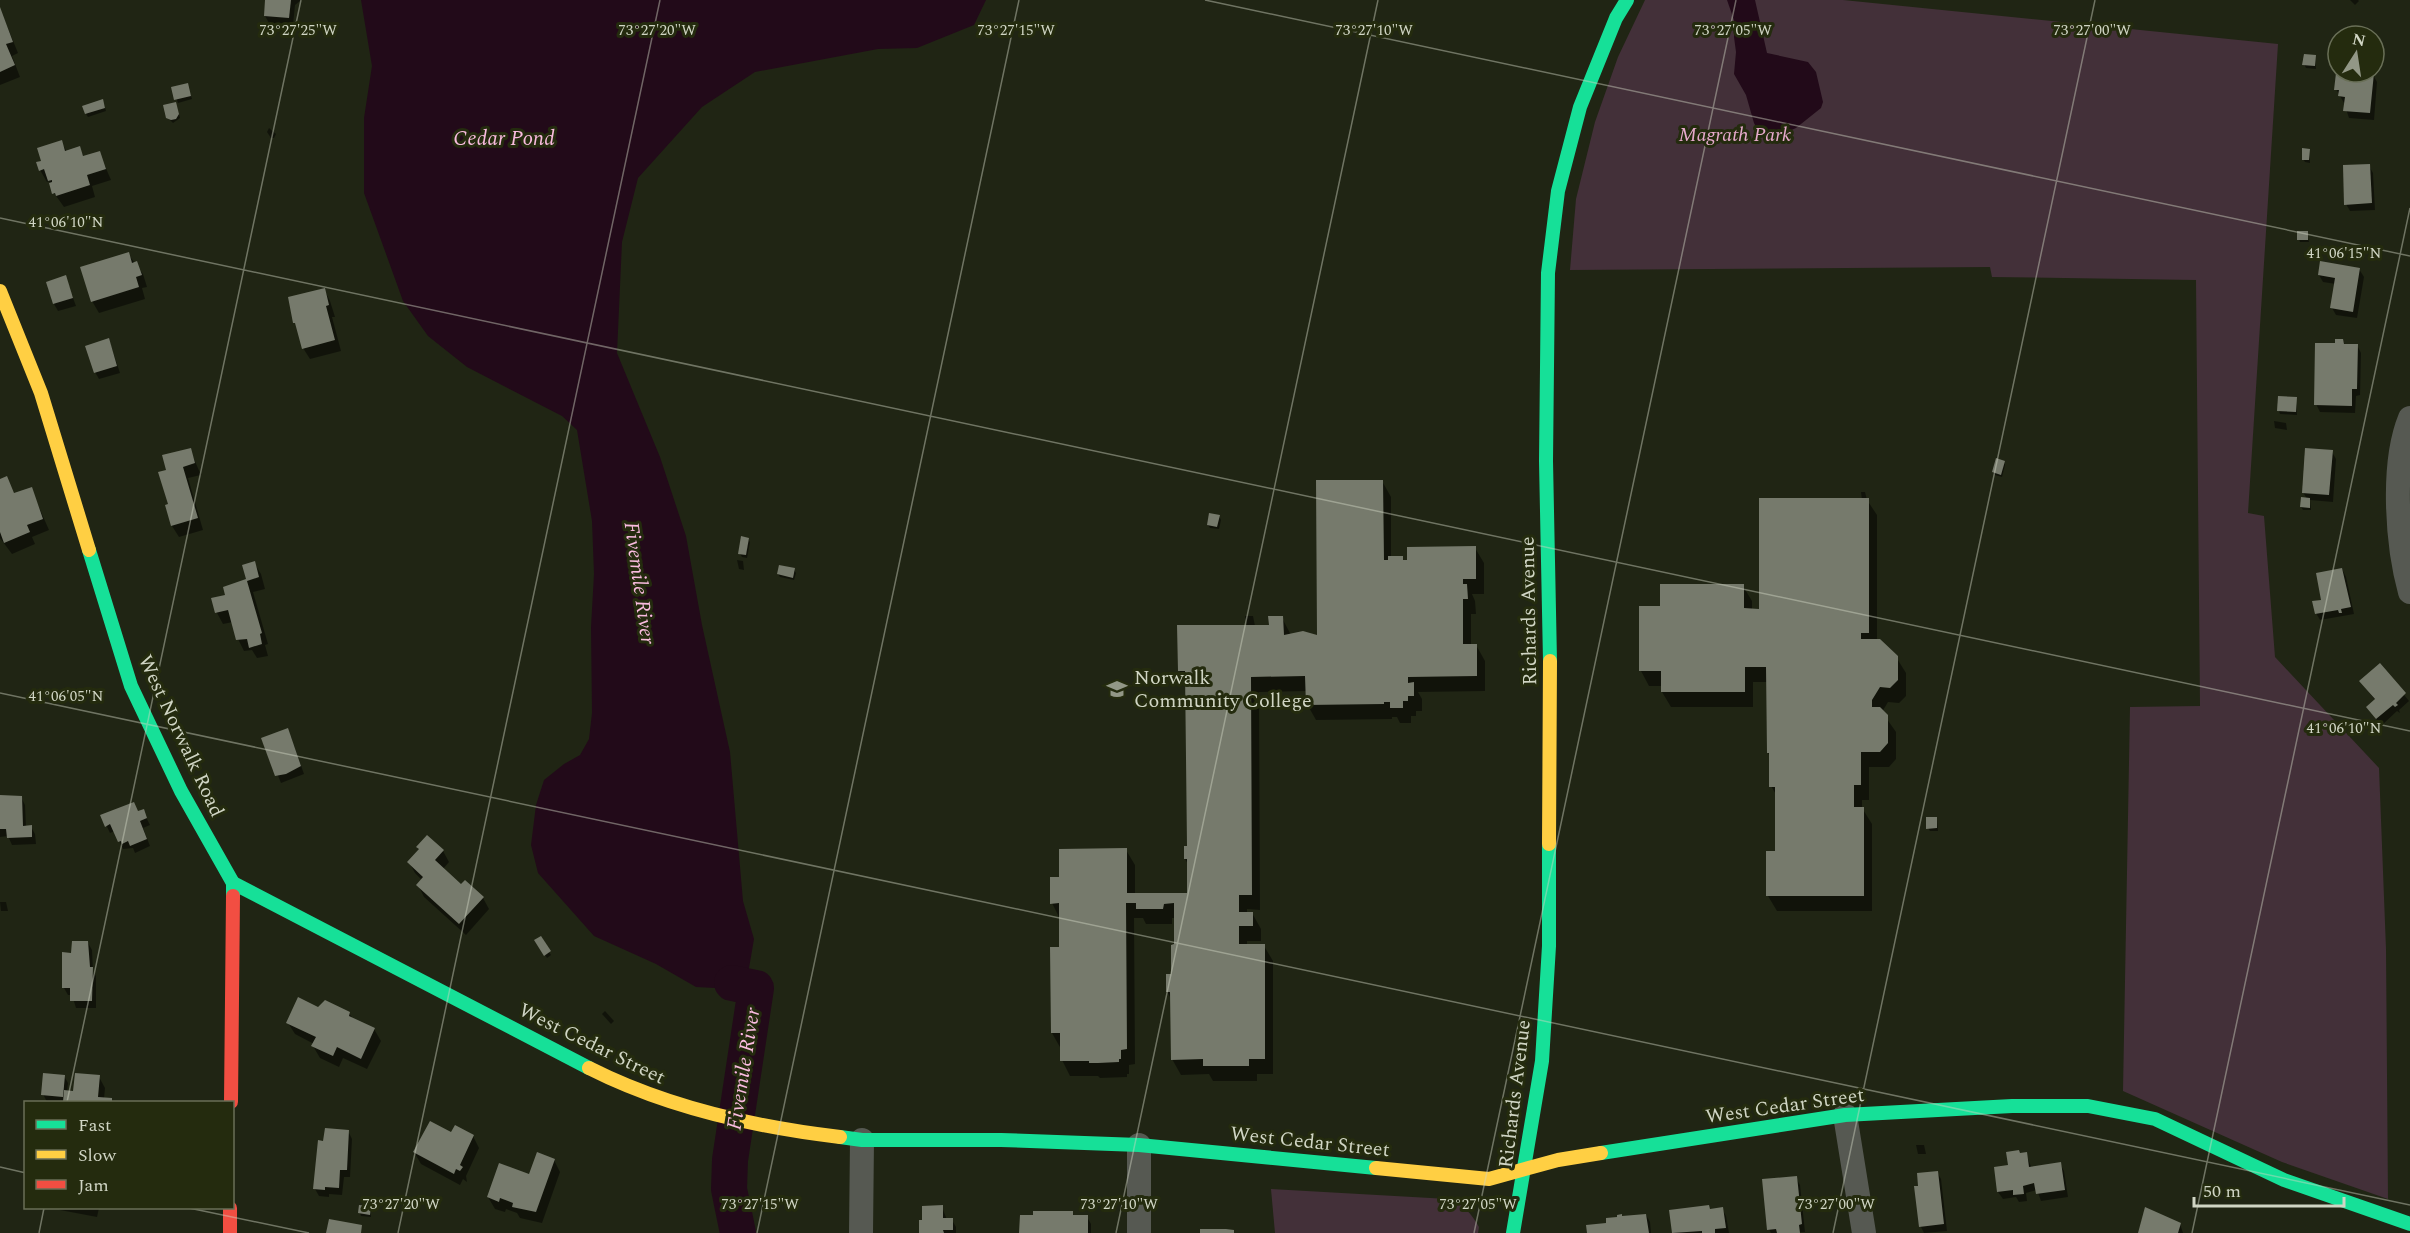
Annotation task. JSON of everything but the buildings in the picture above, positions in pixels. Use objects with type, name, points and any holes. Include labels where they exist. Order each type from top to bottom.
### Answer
[{"type":"street","name":"Richards Avenue","points":[[1513,1233],[1542,1061],[1549,946],[1550,685],[1546,460],[1548,273],[1558,192],[1580,107],[1616,18],[1627,0]]},
{"type":"street","name":"West Norwalk Road","points":[[0,291],[41,393],[131,686],[181,791],[233,883],[231,1101]]},
{"type":"street","points":[[2410,418],[2401,446],[2399,516],[2402,557],[2410,592]]},
{"type":"street","name":"West Cedar Street","points":[[233,883],[609,1078],[663,1100],[798,1132],[862,1140],[1001,1140],[1139,1145],[1490,1179],[1558,1160],[1845,1115],[2056,1104],[2112,1108],[2155,1119],[2284,1180],[2410,1224]]},
{"type":"street","points":[[1845,1115],[1864,1233]]},
{"type":"street","points":[[861,1233],[862,1140]]},
{"type":"street","points":[[1139,1145],[1139,1233]]},
{"type":"street","points":[[230,1209],[230,1233]]},
{"type":"green space","name":"Magrath Park","points":[[1645,0],[1843,0],[2278,44],[2248,513],[2264,516],[2275,657],[2379,768],[2386,949],[2388,1199],[2282,1162],[2123,1091],[2130,707],[2200,706],[2196,280],[1992,277],[1990,267],[1570,270],[1576,199],[1595,122],[1618,57]]},
{"type":"green space","points":[[1271,1189],[1448,1199],[1470,1213],[1479,1227],[1478,1233],[1275,1233]]},
{"type":"water","name":"Cedar Pond","points":[[361,0],[986,0],[974,25],[917,48],[878,49],[755,72],[702,107],[638,178],[622,242],[617,353],[660,457],[686,536],[702,625],[730,752],[743,901],[754,939],[748,974],[715,988],[696,987],[656,964],[594,936],[538,873],[531,845],[536,805],[544,780],[580,755],[589,739],[592,713],[591,627],[594,574],[592,521],[577,430],[562,416],[467,367],[428,336],[403,301],[364,193],[364,118],[372,66]]},
{"type":"water","points":[[1727,0],[1755,0],[1767,53],[1808,62],[1816,72],[1823,102],[1821,108],[1796,128],[1776,137],[1761,137],[1754,123],[1746,95],[1734,74],[1735,23]]},
{"type":"waterway","name":"Fivemile River","points":[[732,983],[756,988],[730,1160],[729,1189],[738,1233]]},
{"type":"traffic: fast","points":[[1550,661],[1546,461],[1548,273],[1558,191],[1580,107],[1616,18],[1627,0]]},
{"type":"traffic: fast","points":[[89,550],[131,686],[181,791],[233,883],[233,896]]},
{"type":"traffic: fast","points":[[1513,1233],[1542,1061],[1549,946],[1549,844]]},
{"type":"traffic: fast","points":[[233,883],[589,1068]]},
{"type":"traffic: fast","points":[[1601,1153],[1845,1115],[2012,1106],[2088,1106],[2155,1119],[2284,1180],[2410,1224]]},
{"type":"traffic: fast","points":[[840,1137],[862,1140],[1001,1140],[1139,1145],[1376,1168]]},
{"type":"traffic: slow","points":[[0,291],[41,393],[89,550]]},
{"type":"traffic: slow","points":[[1549,844],[1550,661]]},
{"type":"traffic: slow","points":[[589,1068],[649,1094],[711,1113],[775,1127],[840,1137]]},
{"type":"traffic: slow","points":[[1376,1168],[1489,1179],[1558,1160],[1601,1153]]},
{"type":"traffic: jam","points":[[231,1101],[233,896]]},
{"type":"traffic: jam","points":[[230,1209],[230,1233]]},
{"type":"place","name":"Norwalk Community College","points":[[1117,689]]}]
